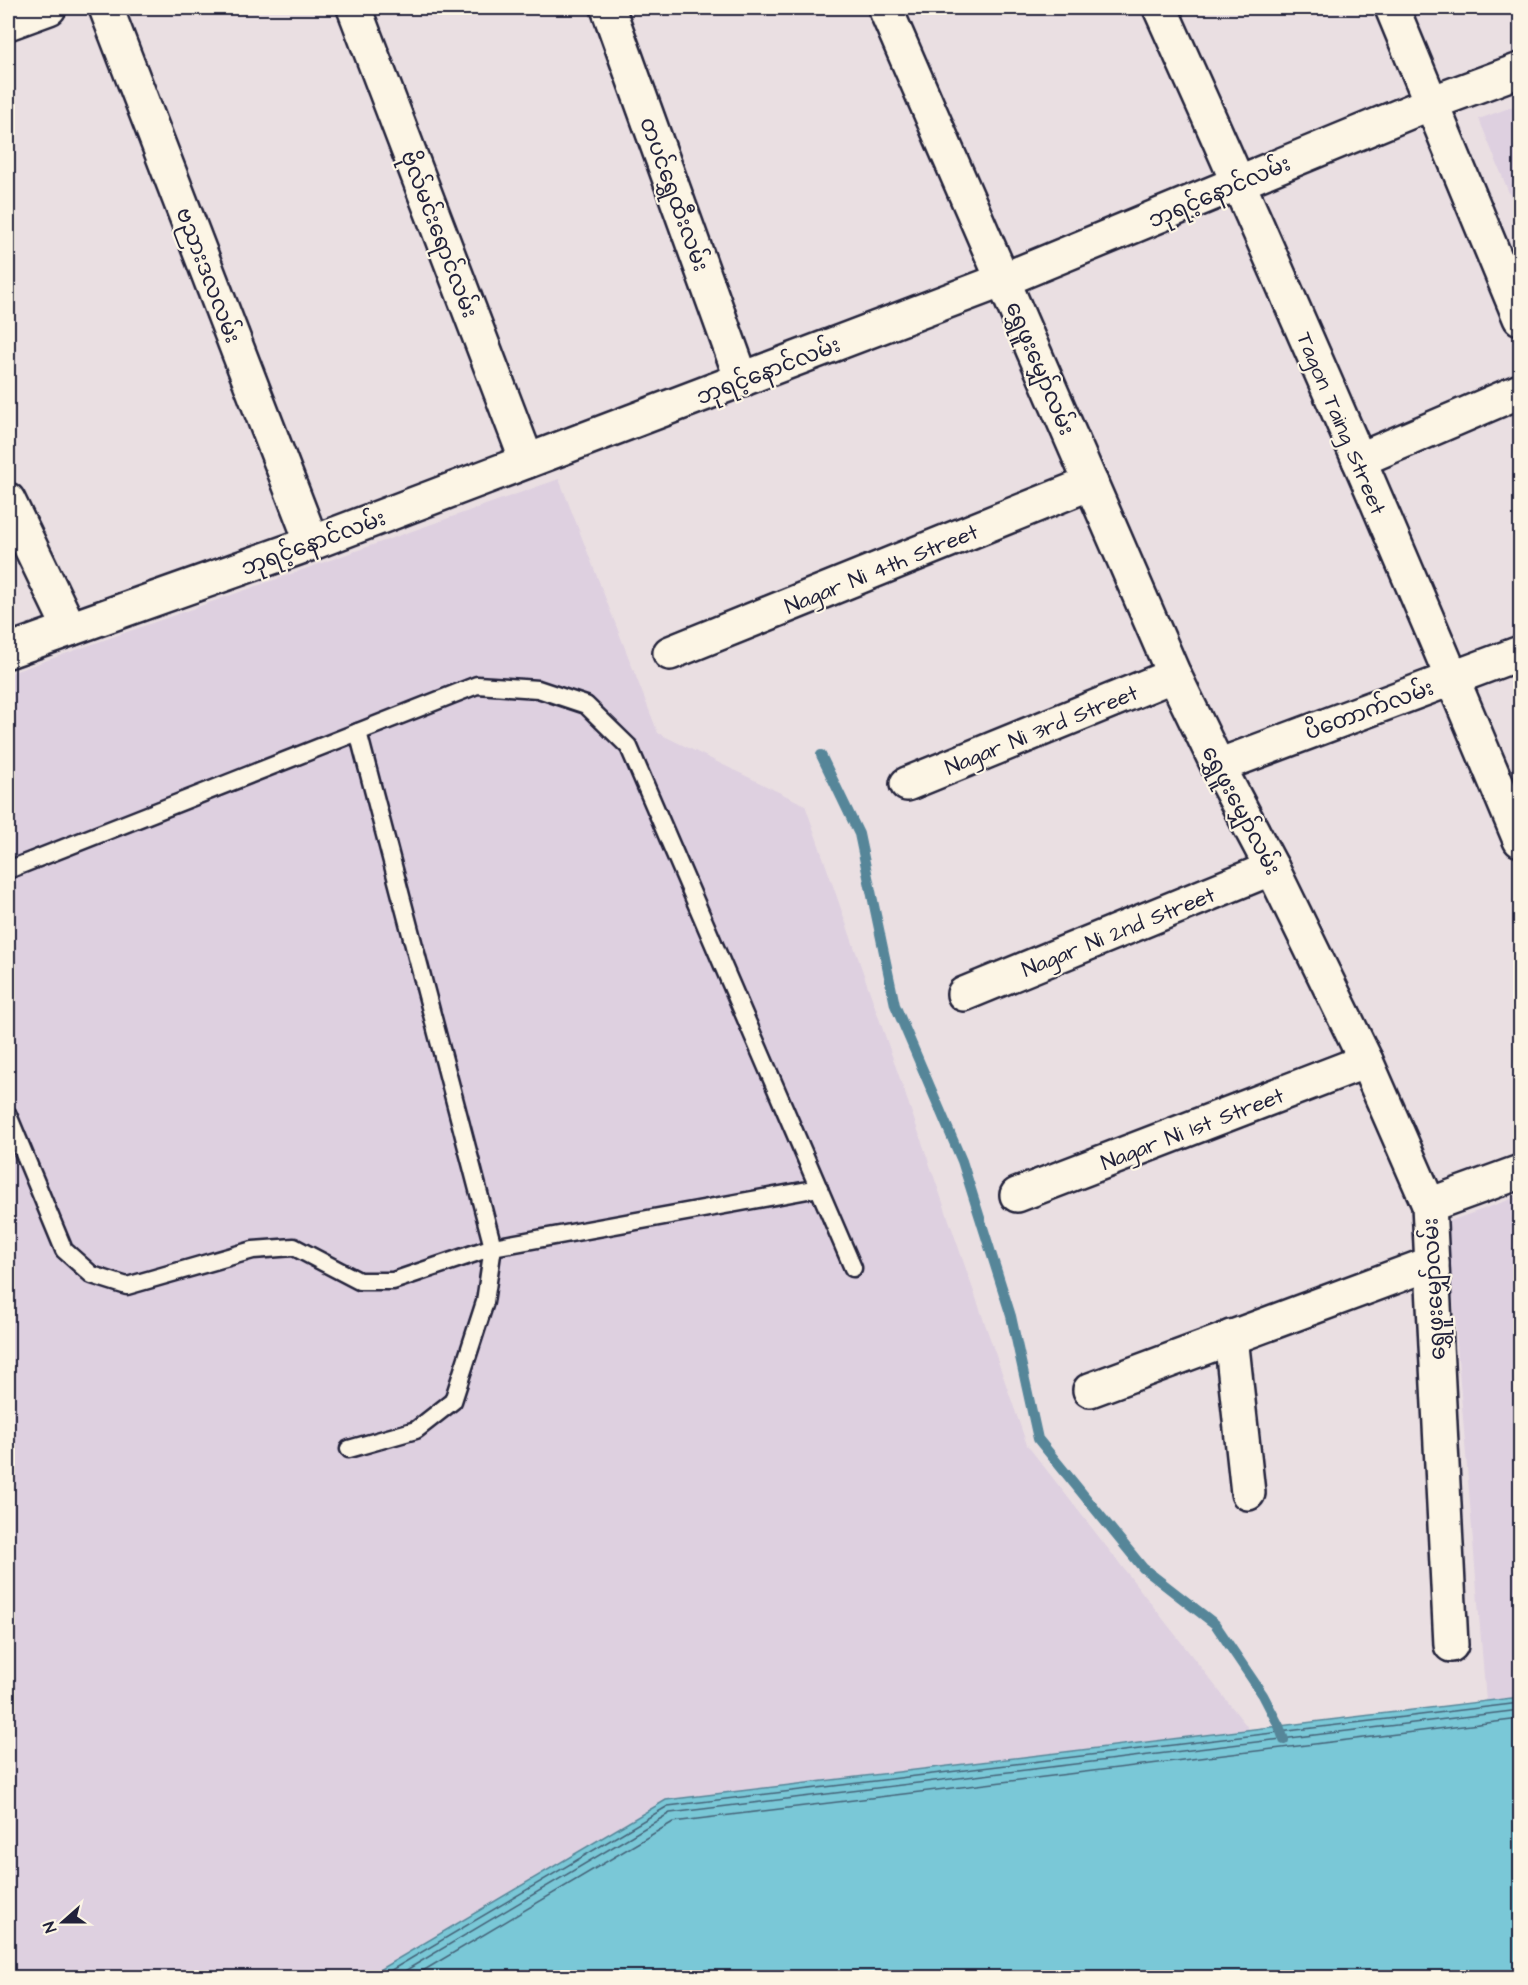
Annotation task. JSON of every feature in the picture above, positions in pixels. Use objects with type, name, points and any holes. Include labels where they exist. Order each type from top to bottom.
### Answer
[{"type":"street","points":[[8,22],[49,8]]},
{"type":"street","name":"ဗညားဒလလမ်း","points":[[106,8],[312,543]]},
{"type":"street","name":"ဗိုလ်မင်းရောင်လမ်း","points":[[354,8],[526,461]]},
{"type":"street","name":"တပင်ရွှေထီးလမ်း","points":[[608,8],[742,380]]},
{"type":"street","name":"ရွှေဖူးမျှော်လမ်း","points":[[885,8],[1174,675],[1366,1061],[1429,1205],[1451,1645]]},
{"type":"street","name":"Tagon Taing Street","points":[[1160,8],[1359,460],[1521,840]]},
{"type":"street","points":[[1392,8],[1521,318]]},
{"type":"street","name":"ဘုရင့်နောင်လမ်း","points":[[8,651],[312,543],[1003,280],[1431,103],[1521,70]]},
{"type":"street","points":[[1359,460],[1521,391]]},
{"type":"street","name":"Nagar Ni 4th Street","points":[[670,653],[1091,483]]},
{"type":"street","points":[[8,500],[70,629]]},
{"type":"street","name":"ပိတောက်လမ်း","points":[[1218,766],[1521,653]]},
{"type":"street","name":"Nagar Ni 3rd Street","points":[[907,784],[1174,675]]},
{"type":"street","name":"Nagar Ni 2nd Street","points":[[964,994],[1272,868]]},
{"type":"street","name":"Nagar Ni 1st Street","points":[[1017,1195],[1366,1061]]},
{"type":"street","points":[[1429,1205],[1521,1172]]},
{"type":"street","points":[[1090,1390],[1432,1263]]},
{"type":"street","points":[[1231,1337],[1248,1493]]},
{"type":"lane","points":[[8,870],[477,685],[538,689],[586,705],[629,747],[853,1268]]},
{"type":"lane","points":[[349,1449],[416,1430],[453,1401],[485,1302],[493,1247],[358,732]]},
{"type":"lane","points":[[8,1115],[64,1250],[92,1275],[127,1286],[253,1250],[294,1247],[359,1281],[393,1281],[493,1247],[819,1188]]},
{"type":"shaded area","points":[[1520,104],[1520,220],[1479,119]]},
{"type":"shaded area","points":[[559,479],[658,733],[805,805],[1027,1445],[1249,1729],[666,1800],[367,1977],[8,1977],[8,674]]},
{"type":"shaded area","points":[[1520,1196],[1520,1697],[1486,1701],[1447,1222]]},
{"type":"water","points":[[1520,1697],[1520,1977],[367,1977],[666,1800]]},
{"type":"waterway","points":[[821,755],[859,834],[895,1005],[962,1161],[1011,1316],[1038,1439],[1143,1568],[1215,1624],[1263,1695],[1284,1740]]}]
